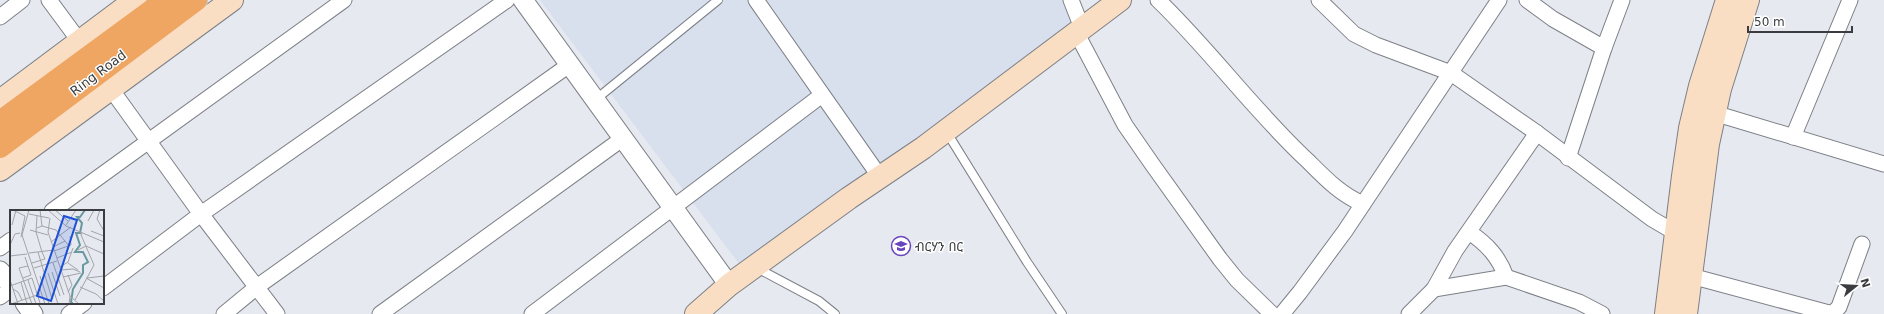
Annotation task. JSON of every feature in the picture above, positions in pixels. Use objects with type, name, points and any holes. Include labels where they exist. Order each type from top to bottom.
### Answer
[{"type":"highway","name":"Ring Road","points":[[0,122],[166,0]]},
{"type":"highway","name":"Ring Road","points":[[0,147],[196,0]]},
{"type":"main road","points":[[0,101],[135,0]]},
{"type":"main road","points":[[0,170],[232,0]]},
{"type":"main road","points":[[706,311],[729,286],[945,130],[1120,0]]},
{"type":"main road","points":[[1686,314],[1691,276],[1686,234],[1690,128],[1706,67],[1727,0]]},
{"type":"main road","points":[[1666,314],[1686,234],[1702,181],[1714,113],[1748,0]]},
{"type":"street","points":[[0,17],[22,0]]},
{"type":"street","points":[[49,0],[80,42]]},
{"type":"street","points":[[53,210],[344,0]]},
{"type":"street","points":[[104,287],[201,214],[507,0]]},
{"type":"street","points":[[523,0],[594,101],[729,286]]},
{"type":"street","points":[[756,0],[880,177]]},
{"type":"street","points":[[1070,0],[1079,30],[1125,125],[1220,259],[1237,280],[1272,314]]},
{"type":"street","points":[[1158,0],[1190,32],[1292,146],[1329,182],[1352,199],[1362,204]]},
{"type":"street","points":[[1319,0],[1344,26],[1362,40],[1451,73],[1537,133],[1568,158],[1652,219],[1686,234]]},
{"type":"street","points":[[1282,314],[1328,256],[1499,0]]},
{"type":"street","points":[[1527,0],[1553,19],[1604,48]]},
{"type":"street","points":[[1568,158],[1604,48],[1622,0]]},
{"type":"street","points":[[1792,137],[1850,0]]},
{"type":"street","points":[[224,314],[258,286],[569,65]]},
{"type":"street","points":[[111,89],[201,214],[258,286],[277,314]]},
{"type":"street","points":[[532,314],[822,96]]},
{"type":"street","points":[[1714,113],[1884,164]]},
{"type":"street","points":[[1410,314],[1434,289],[1455,251],[1470,232],[1537,133]]},
{"type":"street","points":[[380,314],[622,139]]},
{"type":"street","points":[[1470,232],[1492,250],[1502,264],[1506,277]]},
{"type":"street","points":[[0,248],[10,241]]},
{"type":"street","points":[[1691,276],[1829,314],[1834,312],[1839,307],[1862,244]]},
{"type":"street","points":[[0,271],[10,284]]},
{"type":"street","points":[[1434,289],[1506,277],[1579,302],[1602,314]]},
{"type":"street","points":[[0,297],[10,291]]},
{"type":"street","points":[[26,304],[34,314]]},
{"type":"street","points":[[69,314],[83,304]]},
{"type":"lane","points":[[594,101],[718,0]]},
{"type":"lane","points":[[945,130],[1027,262],[1062,314]]},
{"type":"lane","points":[[756,267],[819,301],[835,314]]},
{"type":"shaded area","points":[[540,0],[1066,0],[1077,21],[743,269]]},
{"type":"place","name":"ብርሃን በር","points":[[901,246]]}]
